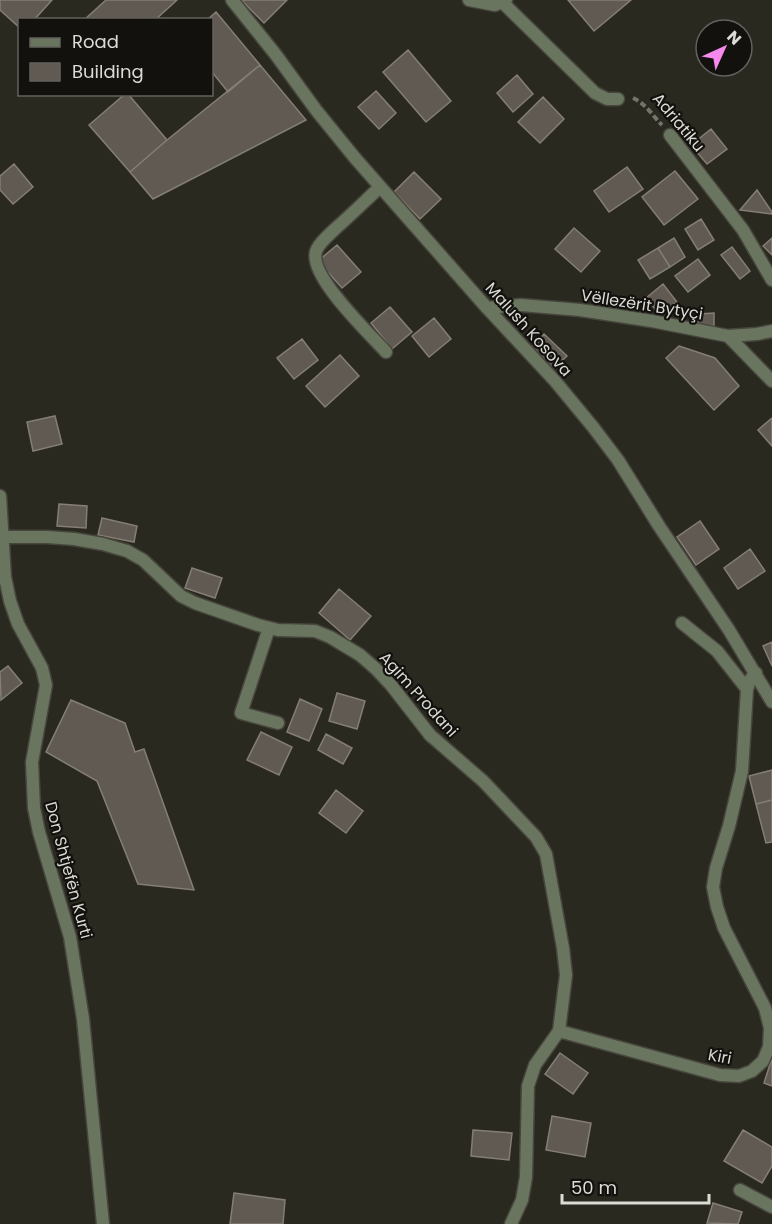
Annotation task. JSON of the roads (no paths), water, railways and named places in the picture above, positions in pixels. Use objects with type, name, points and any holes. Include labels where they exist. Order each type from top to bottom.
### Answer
[{"type":"street","name":"Malush Kosova","points":[[232,0],[316,110],[380,187],[593,426],[618,460],[756,673],[772,702]]},
{"type":"street","points":[[469,0],[495,5],[503,1],[595,93],[607,99],[618,99]]},
{"type":"street","name":"Adriatiku","points":[[670,135],[742,230],[772,280]]},
{"type":"street","points":[[380,187],[325,239],[317,249],[314,259],[321,275],[337,297],[386,352]]},
{"type":"street","name":"Vëllezërit Bytyçi","points":[[488,308],[521,305],[580,310],[728,336]]},
{"type":"street","points":[[728,336],[772,331]]},
{"type":"street","points":[[728,336],[772,381]]},
{"type":"street","name":"Don Shtjefën Kurti","points":[[0,496],[5,577],[10,601],[18,624],[42,668],[45,685],[32,762],[34,808],[70,937],[83,1019],[104,1224]]},
{"type":"street","name":"Agim Prodani","points":[[3,537],[74,538],[103,544],[142,560],[181,596],[195,603],[269,628],[315,631],[360,655],[392,685],[430,735],[483,781],[536,837],[546,854],[566,975],[559,1030]]},
{"type":"street","points":[[682,623],[717,651],[747,689]]},
{"type":"street","points":[[269,628],[241,713],[278,723]]},
{"type":"street","name":"Kiri","points":[[559,1030],[720,1075],[739,1076],[752,1071],[763,1061],[770,1038],[765,1008],[724,928],[713,887],[742,771],[747,689],[756,673]]},
{"type":"street","points":[[511,1224],[522,1200],[526,1177],[528,1086],[535,1065],[559,1030]]},
{"type":"street","points":[[740,1190],[772,1208]]}]
